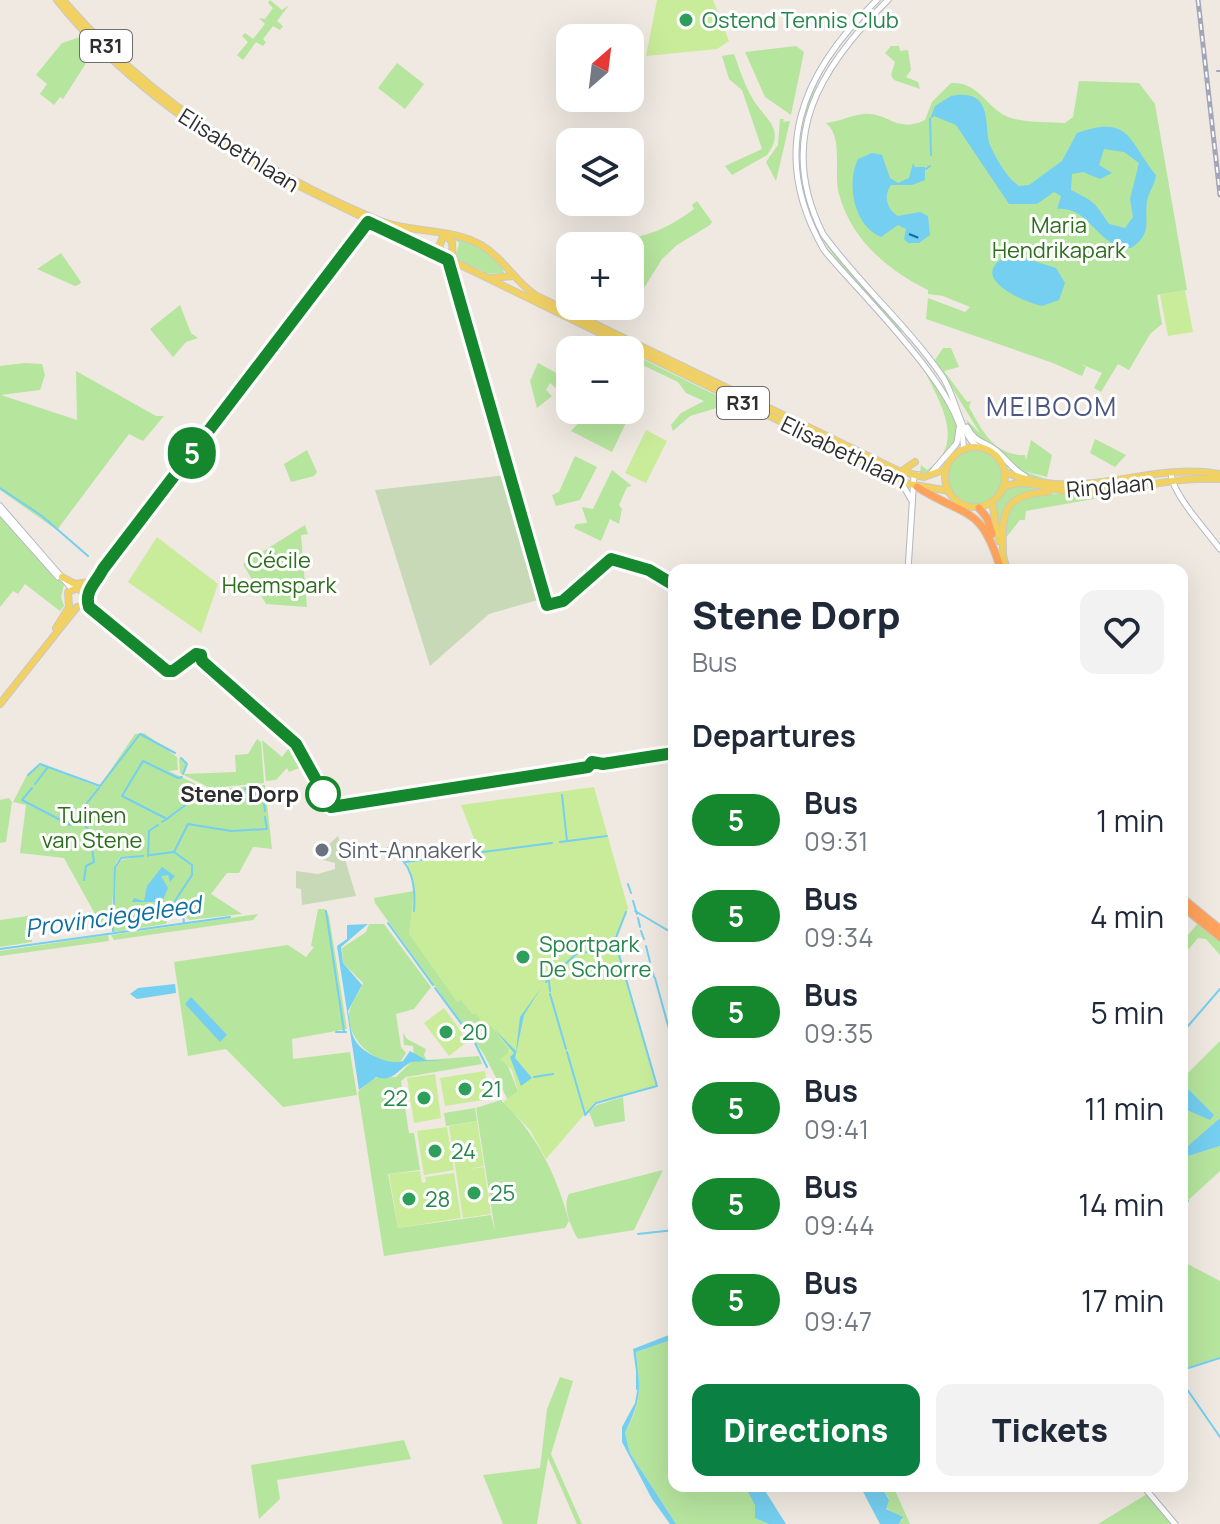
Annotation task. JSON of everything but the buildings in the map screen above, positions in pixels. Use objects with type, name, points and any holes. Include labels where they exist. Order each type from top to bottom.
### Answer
[{"type":"highway","points":[[915,486],[970,513],[983,526],[1001,564]]},
{"type":"highway","points":[[977,508],[987,518],[993,544]]},
{"type":"highway","points":[[1188,903],[1220,929]]},
{"type":"highway","points":[[1188,911],[1220,937]]},
{"type":"main road","name":"Elisabethlaan","points":[[60,0],[102,49],[152,89],[240,152],[301,186],[483,277],[898,475],[935,475],[946,469]]},
{"type":"main road","points":[[877,0],[827,55],[808,92],[797,135],[794,167],[799,196],[809,225],[824,250],[935,379],[959,423],[963,449]]},
{"type":"main road","points":[[888,0],[845,44],[818,86],[805,133],[803,176],[814,215],[823,234],[938,370],[974,439],[997,451],[1013,469],[1037,482]]},
{"type":"main road","name":"Elisabethlaan","points":[[370,220],[477,243],[541,298],[915,486],[949,491]]},
{"type":"main road","points":[[82,592],[103,569],[370,220]]},
{"type":"main road","points":[[444,234],[452,242],[451,261],[439,247],[444,234]]},
{"type":"main road","points":[[500,278],[505,265]]},
{"type":"main road","name":"Elisabethlaan","points":[[483,277],[514,276]]},
{"type":"main road","points":[[959,407],[968,438],[995,455],[1005,472],[1003,488],[992,502],[977,508]]},
{"type":"main road","points":[[908,564],[914,476],[930,473],[940,466],[957,443],[959,423]]},
{"type":"main road","points":[[949,491],[946,469],[950,460],[963,449],[978,447]]},
{"type":"main road","points":[[912,502],[898,475],[915,462]]},
{"type":"main road","name":"Ringlaan","points":[[1005,472],[1037,482],[1079,487],[1171,477],[1220,476]]},
{"type":"main road","points":[[1171,477],[1174,491],[1196,514],[1220,549]]},
{"type":"main road","name":"Ringlaan","points":[[1003,488],[1021,482],[1061,492],[1089,492],[1171,477]]},
{"type":"main road","name":"R31","points":[[949,491],[957,501],[977,508]]},
{"type":"main road","points":[[1004,564],[1002,517],[1009,505],[1032,493],[1061,492]]},
{"type":"main road","points":[[992,502],[1003,553]]},
{"type":"main road","points":[[0,506],[62,577],[70,590],[73,606],[63,625],[0,704]]},
{"type":"main road","points":[[0,512],[70,590],[82,592]]},
{"type":"main road","points":[[32,663],[73,606],[83,603],[82,592],[103,569]]},
{"type":"main road","points":[[62,577],[75,584],[92,580]]},
{"type":"main road","points":[[1148,1492],[1175,1524]]},
{"type":"green space","points":[[270,0],[282,10],[289,5],[277,21],[283,26],[280,30],[273,26],[263,39],[266,42],[263,46],[256,42],[243,60],[237,55],[248,42],[242,36],[245,33],[253,39],[265,24],[259,18],[265,19],[273,8],[268,3]]},
{"type":"green space","name":"Ostend Tennis Club","points":[[657,0],[713,0],[729,41],[717,49],[646,56]]},
{"type":"green space","points":[[83,36],[90,43],[85,65],[63,99],[60,97],[54,105],[40,94],[47,84],[36,75],[62,43]]},
{"type":"green space","points":[[796,46],[804,52],[791,115],[765,97],[745,52]]},
{"type":"green space","points":[[891,46],[899,46],[900,51],[908,50],[911,70],[906,77],[918,82],[920,89],[894,80],[891,75],[895,62],[885,53]]},
{"type":"green space","points":[[734,54],[751,96],[772,125],[775,138],[767,155],[732,175],[725,166],[762,149],[742,90],[729,79],[722,56]]},
{"type":"green space","points":[[397,63],[424,84],[405,109],[378,88]]},
{"type":"green space","points":[[822,66],[825,68],[808,109],[801,146],[804,180],[814,212],[830,241],[902,331],[899,333],[845,270],[809,213],[801,182],[799,149],[806,110]]},
{"type":"green space","name":"Maria Hendrikapark","points":[[1079,81],[1139,83],[1155,104],[1187,290],[1157,295],[1162,324],[1150,334],[1129,370],[1118,364],[1101,392],[1094,388],[1102,373],[1081,364],[1086,367],[1082,376],[926,319],[928,298],[965,312],[970,307],[943,296],[928,294],[928,290],[885,263],[862,239],[852,225],[839,194],[835,137],[826,123],[873,114],[900,124],[915,124],[925,120],[932,102],[951,83],[969,86],[1008,117],[1065,123],[1073,117]]},
{"type":"green space","points":[[780,119],[790,121],[776,181],[766,162],[778,145]]},
{"type":"green space","points":[[697,201],[712,222],[662,259],[644,288],[644,235],[678,220],[694,209],[692,205]]},
{"type":"green space","points":[[453,238],[491,255],[502,266],[504,273],[482,274],[483,271],[455,260],[459,243]]},
{"type":"green space","points":[[61,253],[80,284],[75,286],[37,269]]},
{"type":"green space","points":[[1185,290],[1193,332],[1168,336],[1160,295]]},
{"type":"green space","points":[[180,305],[191,333],[198,338],[186,342],[173,357],[150,329]]},
{"type":"green space","points":[[943,348],[951,348],[959,367],[944,371],[967,402],[971,401],[969,407],[984,433],[997,446],[1014,454],[1025,455],[1026,460],[1031,440],[1052,455],[1047,477],[1020,470],[1008,457],[1010,465],[971,433],[966,419],[980,434],[935,360]]},
{"type":"green space","points":[[644,360],[726,400],[720,407],[690,416],[673,431],[671,425],[681,413],[704,401],[686,393],[678,382],[644,366]]},
{"type":"green space","points":[[538,363],[556,373],[556,388],[550,383],[546,390],[552,396],[537,408],[530,381]]},
{"type":"green space","points":[[42,364],[45,375],[40,390],[1,395],[77,420],[76,371],[156,416],[164,416],[143,441],[129,434],[57,530],[0,490],[0,366]]},
{"type":"green space","points":[[925,372],[949,404],[958,433],[954,445],[931,472],[920,473],[921,465],[927,470],[939,460],[948,436],[943,410]]},
{"type":"green space","points":[[578,424],[625,424],[612,452],[571,431]]},
{"type":"green space","points":[[646,430],[667,441],[646,483],[625,473]]},
{"type":"green space","points":[[1095,439],[1126,455],[1115,467],[1090,453]]},
{"type":"green space","points":[[975,449],[995,457],[1003,477],[995,497],[975,505],[955,497],[947,477],[955,457]]},
{"type":"green space","points":[[307,450],[317,472],[314,476],[291,482],[284,464]]},
{"type":"green space","points":[[575,456],[597,467],[580,500],[556,506],[552,495],[559,492]]},
{"type":"green space","points":[[612,470],[632,486],[627,487],[619,505],[622,509],[619,524],[610,519],[601,541],[574,528],[576,524],[587,523],[582,507],[593,509]]},
{"type":"green space","points":[[1020,470],[1046,479],[1034,478]]},
{"type":"green space","points":[[507,475],[520,523],[518,530],[522,541],[526,541],[541,599],[489,614],[430,666],[375,490]]},
{"type":"green space","points":[[1022,483],[1040,491],[1011,506],[1003,517],[1001,534],[993,505],[1005,489]]},
{"type":"green space","points":[[1050,493],[1079,496],[1102,493],[1104,497],[1026,511],[1025,520],[1020,520],[1004,540],[1010,506],[1028,496]]},
{"type":"green space","points":[[0,512],[64,585],[61,597],[64,606],[60,611],[25,584],[18,594],[13,591],[0,607]]},
{"type":"green space","name":"Cécile Heemspark","points":[[305,525],[308,534],[301,535],[307,607],[266,604],[243,564]]},
{"type":"green space","points":[[157,537],[218,584],[201,633],[128,582]]},
{"type":"green space","name":"Tuinen van Stene","points":[[144,733],[177,757],[178,770],[169,771],[208,790],[265,785],[272,849],[253,847],[239,873],[227,873],[211,894],[242,914],[189,920],[173,903],[166,924],[114,932],[116,869],[121,860],[139,857],[120,857],[116,863],[110,926],[101,925],[64,858],[20,853],[26,805],[13,802],[27,775],[41,765],[99,787],[135,734]]},
{"type":"green space","name":"Tuinen van Stene","points":[[257,739],[261,742],[264,783],[210,788],[180,773],[179,758],[186,764],[183,774],[236,772],[235,755],[248,754]]},
{"type":"green space","points":[[262,740],[282,757],[292,744],[295,747],[327,805],[327,817],[302,767],[289,772],[287,768],[276,780],[266,781]]},
{"type":"green space","name":"Sportpark De Schorre","points":[[594,787],[628,908],[616,941],[657,1086],[595,1102],[546,1159],[530,1130],[503,1102],[518,1091],[512,1070],[500,1059],[510,1051],[491,1026],[485,1029],[476,1013],[473,1015],[461,1000],[457,1002],[409,934],[414,887],[407,863],[480,854],[461,805]]},
{"type":"green space","points":[[9,798],[12,802],[6,842],[0,843],[0,800]]},
{"type":"green space","points":[[338,836],[356,896],[302,905],[301,889],[296,888],[296,871],[318,874],[335,869],[335,863],[316,858],[319,842],[329,844]]},
{"type":"green space","points":[[414,891],[410,934],[516,997],[507,1064],[518,1091],[508,1100],[483,1053],[375,903],[374,898]]},
{"type":"green space","points":[[318,909],[325,909],[329,916],[347,1029],[292,1039],[293,1059],[350,1052],[357,1095],[283,1107],[226,1049],[188,1056],[174,962],[288,945],[306,957],[314,947],[311,946]]},
{"type":"green space","points":[[258,914],[253,920],[114,940],[111,935]]},
{"type":"green space","points":[[28,916],[32,942],[0,947],[0,920]]},
{"type":"green space","points":[[1199,922],[1220,940],[1220,955],[1206,939],[1198,938],[1188,950],[1188,935]]},
{"type":"green space","points":[[369,924],[384,924],[431,987],[414,1009],[396,1014],[401,1047],[406,1053],[399,1064],[372,1055],[357,1041],[350,1023],[350,1009],[363,983],[343,963],[342,948],[366,932]]},
{"type":"green space","points":[[108,935],[109,941],[0,956],[0,951]]},
{"type":"green space","name":"20","points":[[444,1008],[468,1041],[449,1056],[424,1023]]},
{"type":"green space","points":[[403,1033],[407,1039],[426,1049],[424,1055],[427,1060],[479,1056],[482,1064],[406,1077],[401,1081],[409,1133],[414,1133],[420,1170],[388,1174],[398,1228],[491,1215],[495,1231],[476,1108],[501,1100],[525,1127],[544,1156],[569,1221],[565,1228],[384,1256],[358,1092],[372,1078],[396,1077],[411,1062],[426,1060],[414,1055],[413,1046],[404,1045]]},
{"type":"green space","points":[[1220,1041],[1220,1118],[1188,1146],[1188,1110],[1204,1117],[1207,1111],[1188,1090],[1188,1073]]},
{"type":"green space","name":"21","points":[[485,1071],[489,1099],[445,1106],[440,1078]]},
{"type":"green space","name":"22","points":[[435,1074],[441,1118],[414,1123],[407,1078]]},
{"type":"green space","points":[[623,1097],[625,1121],[595,1127],[589,1112],[597,1105]]},
{"type":"green space","points":[[475,1108],[477,1121],[446,1126],[444,1113]]},
{"type":"green space","points":[[477,1121],[484,1166],[469,1169],[484,1167],[491,1214],[463,1218],[449,1126]]},
{"type":"green space","name":"24","points":[[447,1127],[454,1170],[424,1175],[417,1131]]},
{"type":"green space","points":[[1220,1146],[1220,1171],[1188,1200],[1188,1156]]},
{"type":"green space","points":[[663,1170],[634,1230],[578,1239],[567,1211],[569,1194]]},
{"type":"green space","points":[[420,1171],[422,1183],[426,1182],[425,1177],[454,1173],[461,1218],[398,1228],[389,1174]]},
{"type":"green space","points":[[1188,1264],[1220,1281],[1220,1357],[1188,1367]]},
{"type":"green space","points":[[668,1341],[668,1492],[749,1492],[769,1524],[676,1524],[630,1453],[625,1433],[639,1393],[636,1352]]},
{"type":"green space","points":[[560,1377],[573,1381],[551,1454],[582,1524],[577,1524],[548,1458],[537,1524],[503,1524],[483,1475],[540,1468],[547,1409]]},
{"type":"green space","points":[[404,1440],[411,1459],[277,1480],[280,1499],[259,1519],[251,1465]]},
{"type":"green space","points":[[885,1492],[896,1492],[910,1524],[899,1524],[903,1519],[886,1508],[889,1499]]},
{"type":"green space","points":[[1147,1494],[1172,1524],[1098,1524]]},
{"type":"water","points":[[951,96],[975,97],[984,110],[992,150],[1006,173],[1019,186],[1029,185],[1062,161],[1077,133],[1108,127],[1126,134],[1156,175],[1147,201],[1146,227],[1142,238],[1131,248],[1110,242],[1078,214],[1057,209],[1061,196],[1054,192],[1037,204],[1009,204],[956,125],[934,116],[930,119],[935,106]],"holes":[[[1104,149],[1124,152],[1139,163],[1130,199],[1133,217],[1125,228],[1109,224],[1093,202],[1071,190],[1072,174],[1083,172],[1100,179],[1112,173],[1099,165]]]},
{"type":"water","points":[[872,153],[882,155],[890,178],[898,183],[909,178],[913,163],[915,167],[925,167],[925,180],[912,185],[891,185],[887,198],[891,210],[898,216],[920,212],[928,216],[930,235],[919,243],[908,243],[904,239],[906,229],[898,225],[881,237],[864,224],[853,192],[854,169],[858,159]]},
{"type":"water","points":[[1011,254],[1056,268],[1065,283],[1059,300],[1042,306],[1021,299],[1000,286],[992,270]]},
{"type":"water","points":[[162,867],[175,876],[170,882],[168,875],[161,876],[168,888],[162,902],[132,902],[134,898],[144,901],[147,886]]},
{"type":"water","points":[[368,924],[341,947],[343,963],[362,985],[348,1011],[355,1039],[366,1051],[385,1060],[403,1061],[410,1051],[426,1060],[444,1060],[411,1062],[391,1077],[376,1077],[359,1090],[337,946],[347,939],[347,925]]},
{"type":"water","points":[[175,984],[176,993],[137,999],[130,994],[138,988]]},
{"type":"water","points":[[541,988],[524,1015],[515,1058],[532,1078],[521,1086],[510,1057],[514,1053],[494,1029],[516,1051],[520,1017]]},
{"type":"water","points":[[191,997],[227,1035],[220,1042],[185,1004]]},
{"type":"water","points":[[1188,1089],[1214,1115],[1210,1120],[1188,1111]]},
{"type":"water","points":[[1220,1118],[1220,1146],[1188,1156],[1188,1146]]},
{"type":"water","points":[[668,1335],[668,1341],[636,1352],[639,1393],[625,1433],[630,1453],[676,1524],[670,1524],[652,1499],[622,1442],[622,1427],[635,1403],[638,1386],[633,1349]]},
{"type":"water","points":[[748,1492],[766,1492],[786,1524],[769,1524],[755,1518],[755,1505]]},
{"type":"water","points":[[863,1492],[884,1492],[889,1500],[886,1509],[903,1517],[899,1524],[880,1524]]},
{"type":"waterway","points":[[930,119],[931,155]]},
{"type":"waterway","points":[[926,169],[930,166]]},
{"type":"waterway","points":[[0,488],[42,516],[88,556]]},
{"type":"waterway","points":[[28,775],[40,764],[100,786],[140,734],[175,753]]},
{"type":"waterway","points":[[181,758],[187,764],[183,774]]},
{"type":"waterway","points":[[162,822],[167,819],[122,796],[143,761],[178,778],[182,777]]},
{"type":"waterway","points":[[35,784],[48,767]]},
{"type":"waterway","points":[[233,791],[262,787],[265,811]]},
{"type":"waterway","points":[[32,788],[22,800],[70,825],[78,817]]},
{"type":"waterway","points":[[87,803],[99,788]]},
{"type":"waterway","points":[[168,818],[188,803],[192,795],[229,791]]},
{"type":"waterway","points":[[562,795],[567,841]]},
{"type":"waterway","points":[[78,816],[84,807]]},
{"type":"waterway","points":[[174,852],[188,824],[231,831],[267,829],[265,817]]},
{"type":"waterway","points":[[81,820],[89,831],[94,862],[86,866],[84,880]]},
{"type":"waterway","points":[[148,856],[149,831],[158,825]]},
{"type":"waterway","points":[[560,842],[607,836]]},
{"type":"waterway","points":[[406,862],[552,843]]},
{"type":"waterway","points":[[388,848],[408,868],[414,893],[414,911]]},
{"type":"waterway","points":[[150,855],[174,852],[192,865],[192,875],[173,904],[183,915],[184,923]]},
{"type":"waterway","points":[[113,931],[115,868],[121,858],[143,856]]},
{"type":"waterway","points":[[628,884],[631,893]]},
{"type":"waterway","points":[[633,901],[637,914]]},
{"type":"waterway","points":[[326,911],[344,1031]]},
{"type":"waterway","points":[[635,911],[668,930]]},
{"type":"waterway","points":[[613,945],[626,912]]},
{"type":"waterway","name":"Provinciegeleed","points":[[0,949],[230,917]]},
{"type":"waterway","points":[[638,918],[640,927]]},
{"type":"waterway","points":[[388,923],[433,985]]},
{"type":"waterway","points":[[641,931],[644,939]]},
{"type":"waterway","points":[[585,1115],[596,1103],[657,1086],[615,941]]},
{"type":"waterway","points":[[646,946],[650,962]]},
{"type":"waterway","points":[[546,982],[576,954],[609,948]]},
{"type":"waterway","points":[[652,969],[654,977]]},
{"type":"waterway","points":[[655,978],[668,1025]]},
{"type":"waterway","points":[[549,981],[550,991]]},
{"type":"waterway","points":[[435,988],[472,1038]]},
{"type":"waterway","points":[[1188,1026],[1220,989]]},
{"type":"waterway","points":[[550,994],[566,1049]]},
{"type":"waterway","points":[[336,1032],[346,1032]]},
{"type":"waterway","points":[[474,1041],[487,1067]]},
{"type":"waterway","points":[[567,1052],[585,1114]]},
{"type":"waterway","points":[[534,1077],[553,1074]]},
{"type":"waterway","points":[[638,1234],[668,1231]]},
{"type":"waterway","points":[[1188,1368],[1220,1358]]},
{"type":"waterway","points":[[637,1371],[637,1389]]},
{"type":"waterway","points":[[1188,1391],[1220,1437]]},
{"type":"ferry route","points":[[909,234],[924,240]]},
{"type":"railway","points":[[1198,0],[1220,195]]},
{"type":"bus line","name":"5","points":[[668,581],[649,570],[611,559],[563,601],[547,605],[448,260],[368,222],[87,593],[89,607],[167,671],[173,671],[187,660],[194,659],[196,654],[201,655],[202,661],[296,744],[331,807],[588,767],[592,762],[598,765],[668,754]]},
{"type":"place","name":"Ostend Tennis Club","points":[[686,20]]},
{"type":"place","name":"Stene Dorp","points":[[323,794]]},
{"type":"place","name":"Sint-Annakerk","points":[[322,850]]},
{"type":"place","name":"Sportpark De Schorre","points":[[523,957]]},
{"type":"place","name":"20","points":[[446,1032]]},
{"type":"place","name":"21","points":[[465,1089]]},
{"type":"place","name":"22","points":[[424,1098]]},
{"type":"place","name":"24","points":[[435,1151]]},
{"type":"place","name":"25","points":[[474,1193]]},
{"type":"place","name":"28","points":[[409,1199]]},
{"type":"district","name":"MEIBOOM","points":[[1052,407]]}]
